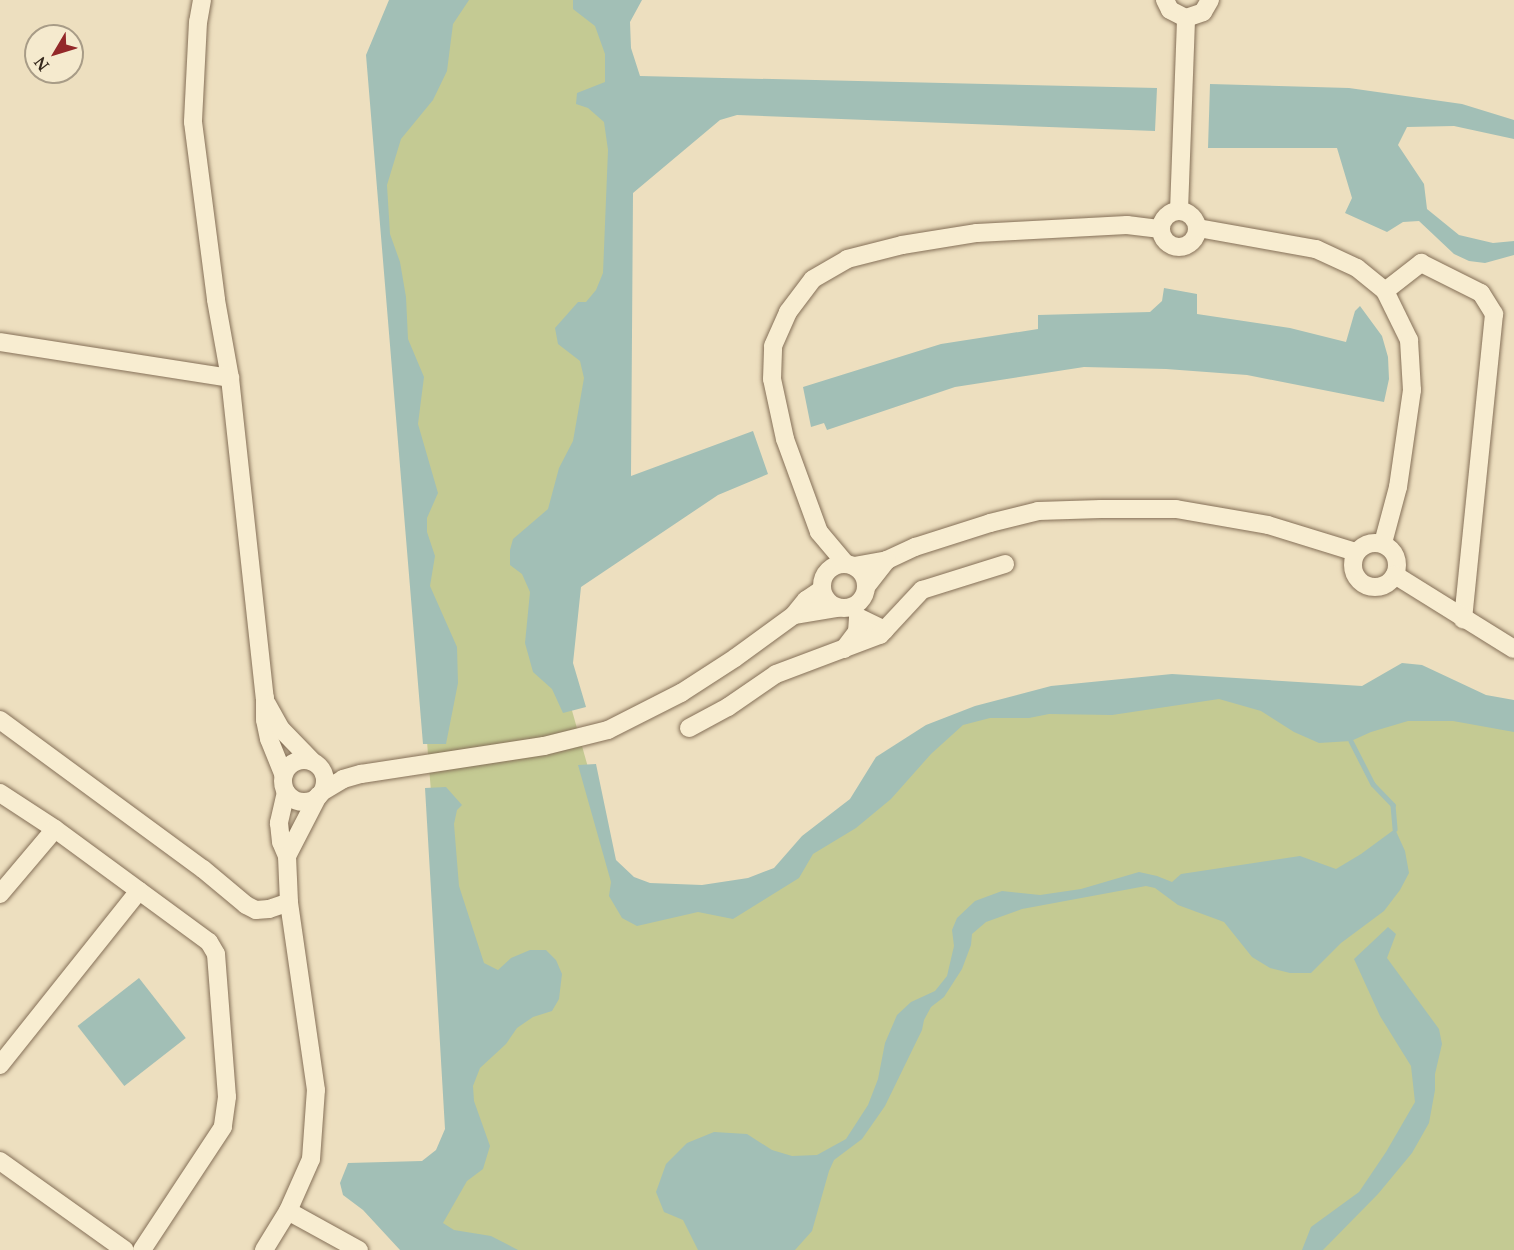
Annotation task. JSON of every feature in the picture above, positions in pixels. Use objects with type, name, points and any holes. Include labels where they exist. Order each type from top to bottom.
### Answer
[{"type":"street","points":[[202,0],[198,22],[193,122],[216,300],[230,378],[268,739],[283,774],[282,785],[295,800],[302,802],[322,793],[343,779],[361,774],[544,746],[608,730],[681,693],[735,658],[794,615],[822,584],[829,569],[887,560],[915,547],[1028,513],[1101,509],[1176,509],[1268,525],[1356,552]]},
{"type":"street","points":[[1165,0],[1170,10],[1186,18],[1203,12],[1210,0]]},
{"type":"street","points":[[1179,211],[1186,18]]},
{"type":"street","points":[[1179,211],[1192,216],[1198,228],[1191,243],[1180,247],[1165,240],[1161,229],[1166,216],[1179,211]]},
{"type":"street","points":[[866,587],[862,573],[829,547],[812,514],[785,439],[772,380],[773,346],[788,312],[813,279],[847,259],[902,245],[977,233],[1127,225],[1161,229]]},
{"type":"street","points":[[1198,228],[1316,249],[1357,268],[1385,291],[1408,340],[1412,390],[1398,487],[1383,543]]},
{"type":"street","points":[[1385,291],[1421,263],[1480,292],[1494,314],[1463,619]]},
{"type":"street","points":[[0,342],[230,378]]},
{"type":"street","points":[[812,514],[826,600],[837,608]]},
{"type":"street","points":[[1373,542],[1383,543],[1392,549],[1397,560],[1395,575],[1386,585],[1375,587],[1365,585],[1359,580],[1353,568],[1356,552],[1373,542]]},
{"type":"street","points":[[843,650],[851,643],[857,632],[857,611],[866,587],[887,560]]},
{"type":"street","points":[[689,728],[728,707],[776,674],[880,635],[922,590],[1005,564]]},
{"type":"street","points":[[1395,575],[1514,650]]},
{"type":"street","points":[[794,615],[837,608],[857,611],[885,630]]},
{"type":"street","points":[[265,698],[281,729],[316,764],[324,776],[322,793],[301,825],[287,856]]},
{"type":"street","points":[[0,720],[203,868],[246,905],[262,910],[290,902]]},
{"type":"street","points":[[283,774],[292,763],[301,759],[361,774]]},
{"type":"street","points":[[264,1250],[288,1211],[311,1159],[316,1090],[290,902],[287,856],[281,842],[279,823],[286,792]]},
{"type":"street","points":[[0,793],[55,829],[209,942],[216,954],[227,1097],[223,1127],[142,1250]]},
{"type":"street","points":[[0,894],[55,829]]},
{"type":"street","points":[[0,1065],[140,891]]},
{"type":"street","points":[[0,1161],[125,1250]]},
{"type":"street","points":[[288,1211],[359,1250]]},
{"type":"green space","points":[[393,0],[619,0],[616,459],[551,636],[622,888],[768,884],[963,717],[1215,687],[1514,720],[1514,1250],[438,1250],[458,1132],[373,61]]},
{"type":"water","points":[[389,0],[469,0],[453,24],[447,71],[433,100],[401,139],[387,185],[390,234],[400,262],[406,297],[408,339],[424,377],[418,424],[438,493],[427,518],[427,532],[435,556],[430,586],[457,647],[458,683],[446,744],[423,744],[366,55]]},
{"type":"water","points":[[573,0],[642,0],[630,22],[631,48],[640,76],[1157,88],[1155,131],[737,115],[720,120],[633,193],[631,476],[753,431],[768,474],[718,495],[581,587],[573,663],[586,707],[563,713],[552,689],[533,672],[525,643],[530,592],[522,574],[510,565],[510,550],[513,539],[548,509],[559,468],[573,441],[584,378],[580,361],[558,344],[555,328],[578,302],[586,302],[596,290],[603,273],[608,150],[604,122],[588,108],[576,104],[577,93],[605,82],[605,54],[595,26],[573,9]]},
{"type":"water","points":[[1210,84],[1349,88],[1462,104],[1514,120],[1514,139],[1454,126],[1407,127],[1398,145],[1424,184],[1427,209],[1459,235],[1493,243],[1514,241],[1514,255],[1485,263],[1469,261],[1454,254],[1419,221],[1403,222],[1387,232],[1345,213],[1352,198],[1337,148],[1208,148]]},
{"type":"water","points":[[1164,288],[1197,294],[1197,314],[1290,328],[1346,342],[1355,311],[1360,306],[1382,336],[1388,357],[1389,379],[1384,402],[1247,375],[1166,369],[1084,367],[955,387],[827,430],[824,423],[811,427],[803,387],[941,344],[1038,329],[1038,315],[1150,312],[1162,301]]},
{"type":"water","points":[[1402,663],[1422,665],[1486,695],[1514,700],[1514,732],[1453,721],[1408,721],[1371,732],[1351,741],[1319,743],[1294,732],[1261,711],[1219,699],[1112,715],[1049,714],[1029,718],[990,718],[963,725],[931,754],[891,799],[856,828],[813,854],[799,878],[733,919],[698,912],[637,926],[622,918],[609,896],[611,882],[578,765],[596,764],[616,860],[634,877],[650,883],[702,885],[748,878],[774,868],[802,836],[850,799],[876,757],[926,725],[975,706],[1051,686],[1172,674],[1362,686]]},
{"type":"water","points":[[446,787],[462,805],[457,810],[454,824],[459,886],[484,963],[498,970],[511,958],[530,950],[546,950],[556,960],[562,974],[559,999],[552,1011],[533,1017],[517,1028],[506,1044],[480,1068],[473,1086],[474,1101],[490,1146],[483,1169],[467,1181],[443,1223],[454,1230],[491,1236],[518,1250],[400,1250],[363,1210],[343,1195],[340,1183],[348,1163],[422,1161],[436,1150],[445,1129],[425,788]]},
{"type":"water","points":[[1395,829],[1405,851],[1409,873],[1400,890],[1384,911],[1341,943],[1311,973],[1290,973],[1270,968],[1252,957],[1224,922],[1178,905],[1155,888],[1146,886],[1022,909],[986,922],[972,934],[971,945],[962,969],[944,997],[931,1007],[885,1106],[862,1139],[834,1160],[812,1231],[795,1250],[698,1250],[683,1220],[664,1212],[656,1192],[666,1164],[687,1143],[714,1132],[747,1134],[772,1150],[792,1156],[817,1155],[846,1139],[868,1105],[878,1079],[885,1043],[897,1015],[911,1002],[935,991],[947,976],[954,946],[952,930],[957,918],[975,901],[1002,891],[1040,895],[1081,889],[1139,872],[1172,882],[1181,874],[1300,856],[1336,869]]},
{"type":"water","points":[[1388,927],[1396,934],[1387,958],[1439,1029],[1442,1044],[1435,1074],[1435,1090],[1429,1123],[1412,1153],[1378,1194],[1323,1250],[1302,1250],[1311,1227],[1359,1192],[1415,1102],[1411,1066],[1380,1016],[1354,959]]},
{"type":"water","points":[[139,978],[186,1038],[124,1086],[78,1026]]},
{"type":"waterway","points":[[1351,741],[1373,784],[1393,805],[1395,829]]}]
